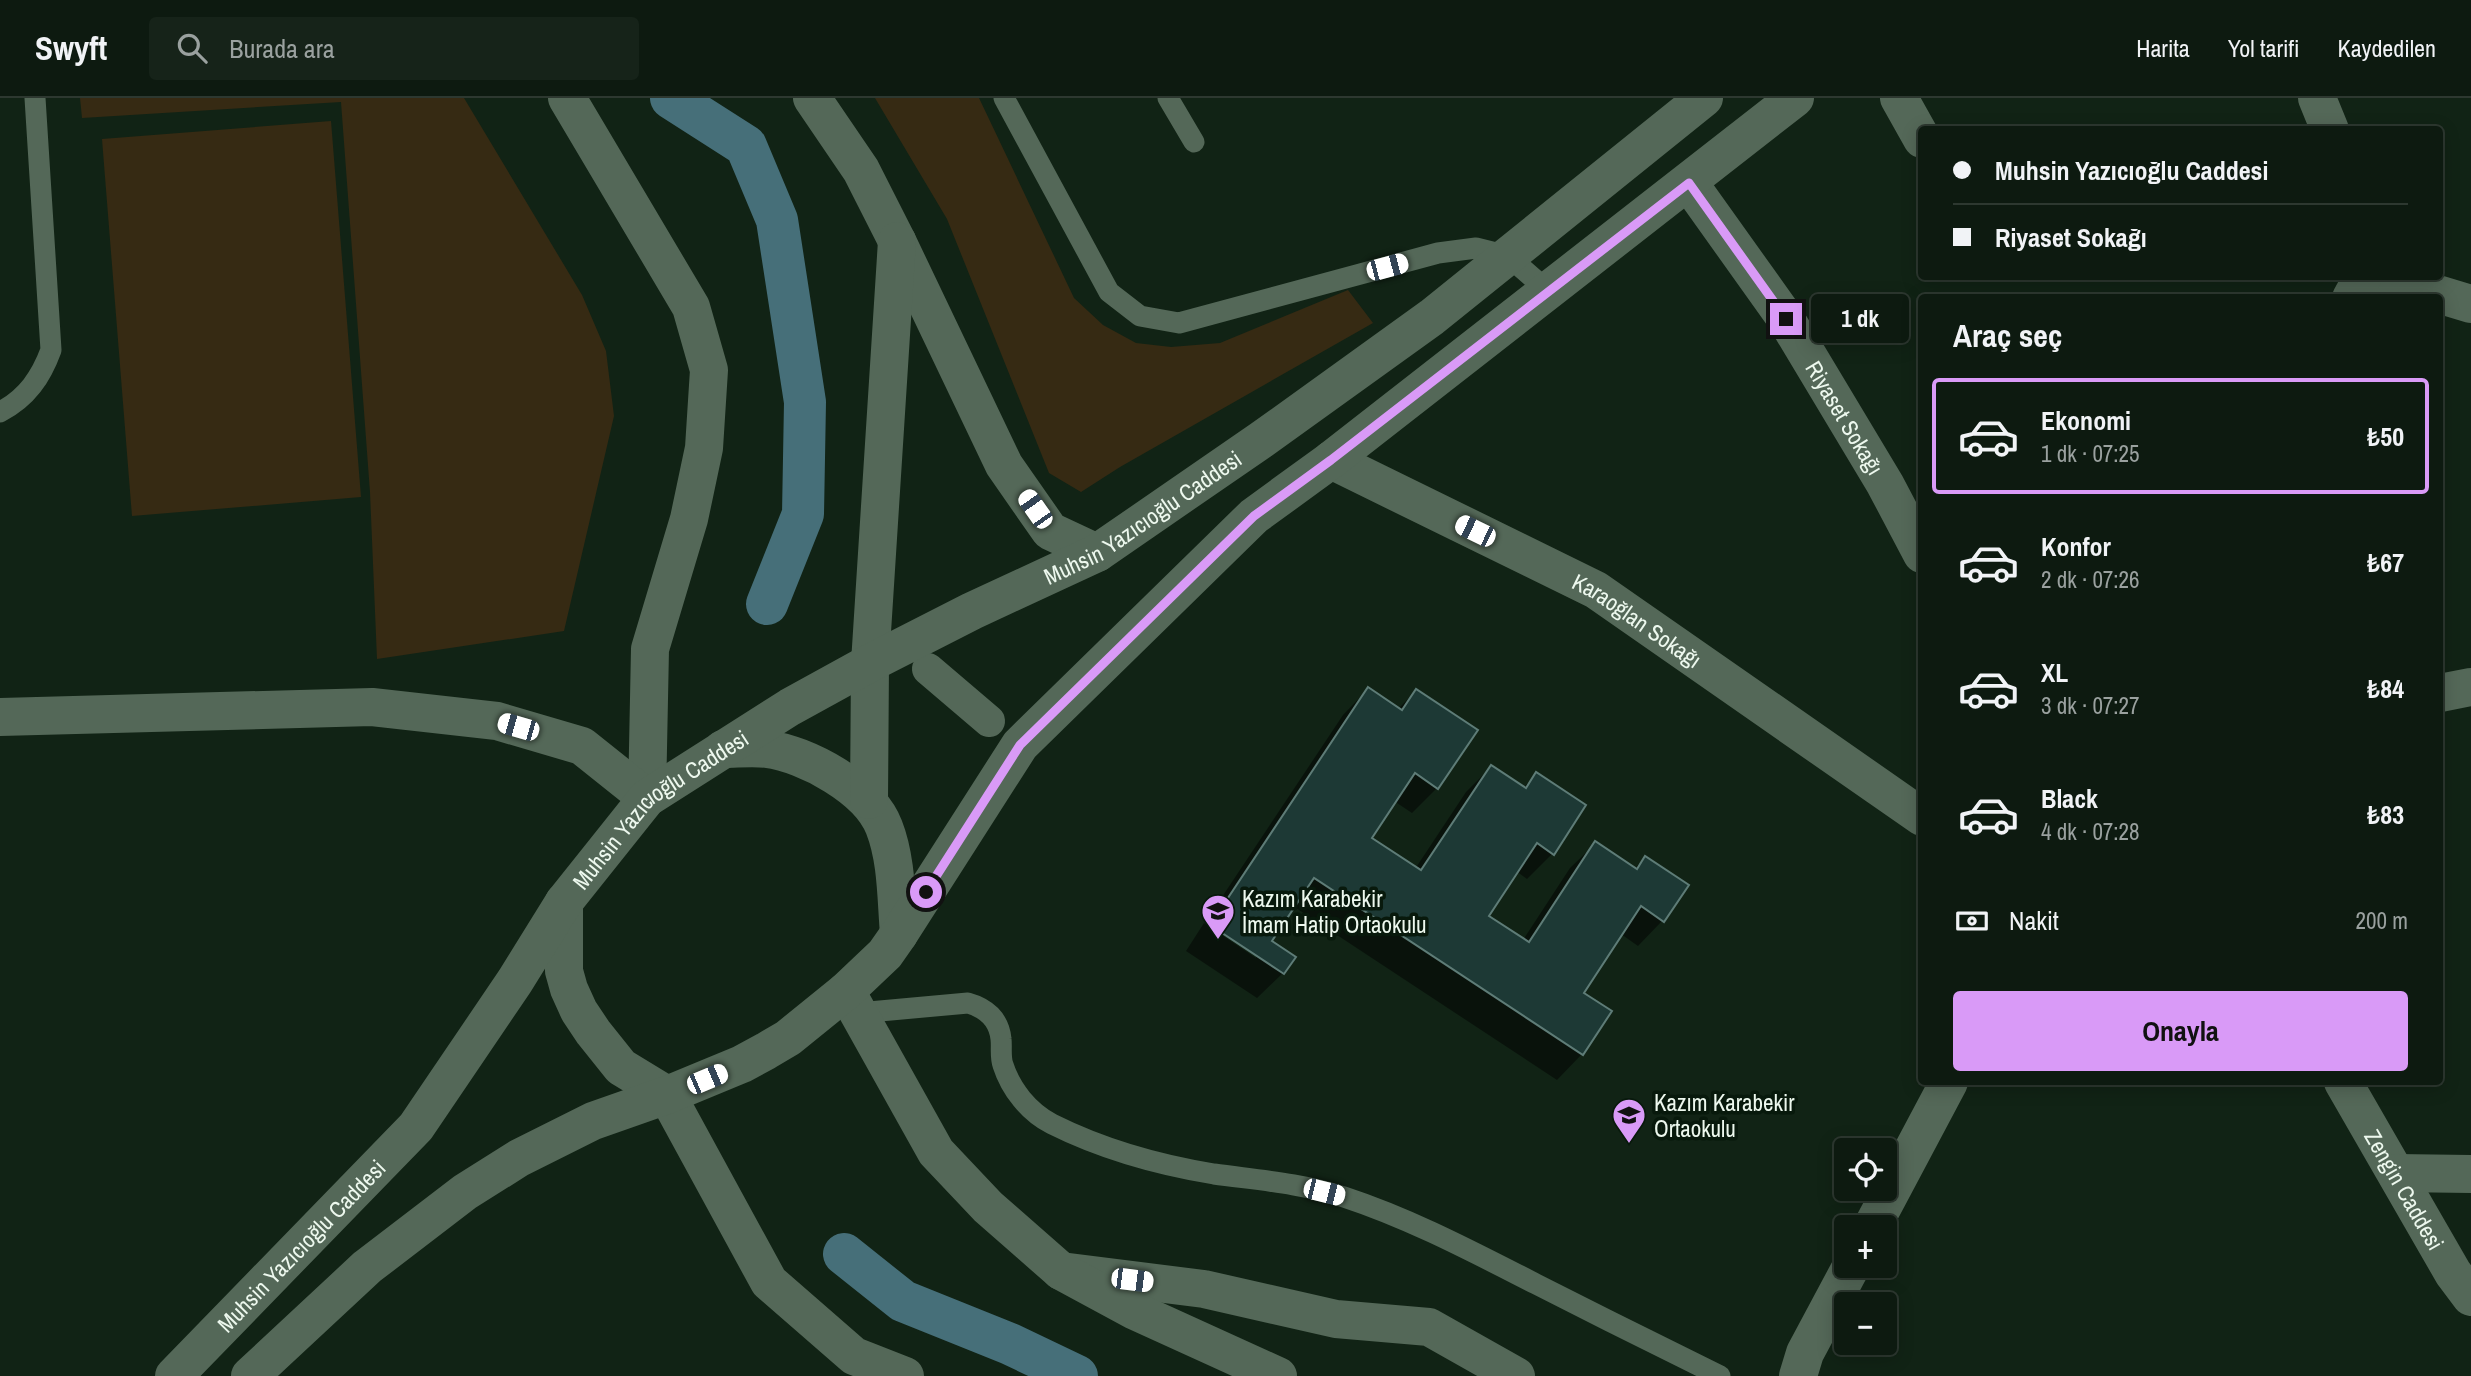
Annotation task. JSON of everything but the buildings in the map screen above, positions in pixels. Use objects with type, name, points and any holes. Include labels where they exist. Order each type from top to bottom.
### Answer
[{"type":"street","points":[[567,98],[691,307],[709,370],[704,448],[689,519],[650,649],[647,799]]},
{"type":"street","points":[[812,98],[861,170],[1003,465],[1050,531],[1097,553]]},
{"type":"street","name":"Muhsin Yazıcıoğlu Caddesi","points":[[174,1376],[416,1127],[564,902],[647,799],[790,707],[870,663],[961,616],[1097,553],[1432,317],[1704,98]]},
{"type":"street","points":[[250,1376],[367,1267],[465,1192],[519,1158],[593,1121],[743,1064],[852,1002],[899,934],[1020,745],[1254,516],[1331,460],[1795,98]]},
{"type":"street","points":[[1899,98],[1918,132]]},
{"type":"street","points":[[2317,98],[2328,126]]},
{"type":"street","name":"Riyaset Sokağı","points":[[1689,183],[1786,319],[1885,484],[1918,546]]},
{"type":"street","points":[[869,800],[870,663],[897,240]]},
{"type":"street","points":[[2391,280],[2438,294]]},
{"type":"street","points":[[2443,296],[2471,304]]},
{"type":"street","name":"Karaoğlan Sokağı","points":[[1331,460],[1595,590],[1918,814]]},
{"type":"street","points":[[928,669],[989,721]]},
{"type":"street","points":[[2443,692],[2471,687]]},
{"type":"street","points":[[0,717],[372,708],[497,721],[582,746],[647,799]]},
{"type":"street","points":[[723,749],[766,749],[803,758],[869,800],[884,827],[894,868],[899,934]]},
{"type":"street","name":"Muhsin Yazıcıoğlu Caddesi","points":[[564,902],[564,971],[579,1011],[621,1067],[667,1095]]},
{"type":"street","points":[[852,1002],[936,1152],[988,1207],[1061,1270],[1135,1311],[1278,1376]]},
{"type":"street","points":[[1878,1215],[1947,1085]]},
{"type":"street","name":"Zengin Caddesi","points":[[2345,1085],[2453,1273],[2471,1297]]},
{"type":"street","points":[[667,1095],[769,1282],[854,1356],[905,1376]]},
{"type":"street","points":[[2396,1174],[2471,1174]]},
{"type":"street","points":[[1061,1270],[1204,1289],[1336,1319],[1429,1327],[1516,1376]]},
{"type":"street","points":[[1798,1376],[1805,1353],[1845,1278]]},
{"type":"lane","points":[[0,412],[22,398],[34,384],[51,350],[35,98]]},
{"type":"lane","points":[[1004,98],[1109,292],[1140,316],[1179,323],[1438,253],[1476,248],[1508,256],[1548,291]]},
{"type":"lane","points":[[1168,98],[1194,142]]},
{"type":"lane","points":[[852,1002],[968,1003],[979,1006],[988,1012],[999,1028],[1002,1062],[1010,1083],[1036,1114],[1053,1124],[1102,1144],[1174,1166],[1308,1188],[1391,1214],[1720,1376]]},
{"type":"shaded area","points":[[80,98],[464,98],[582,295],[606,351],[614,416],[564,631],[377,659],[370,492],[341,102],[82,118]]},
{"type":"shaded area","points":[[875,98],[979,98],[1074,298],[1103,325],[1136,343],[1171,347],[1220,343],[1348,290],[1373,323],[1120,467],[1081,492],[1049,473],[947,219]]},
{"type":"shaded area","points":[[331,121],[361,497],[132,516],[102,139]]},
{"type":"waterway","points":[[671,98],[746,146],[777,220],[805,402],[803,514],[767,604]]},
{"type":"waterway","points":[[844,1254],[903,1301],[1010,1344],[1077,1376]]},
{"type":"place","name":"Kazım Karabekir İmam Hatip Ortaokulu","points":[[1218,941]]},
{"type":"place","name":"Kazım Karabekir Ortaokulu","points":[[1629,1145]]},
{"type":"route","points":[[926,892],[1020,745],[1254,516],[1331,460],[1689,183],[1786,319]]}]
